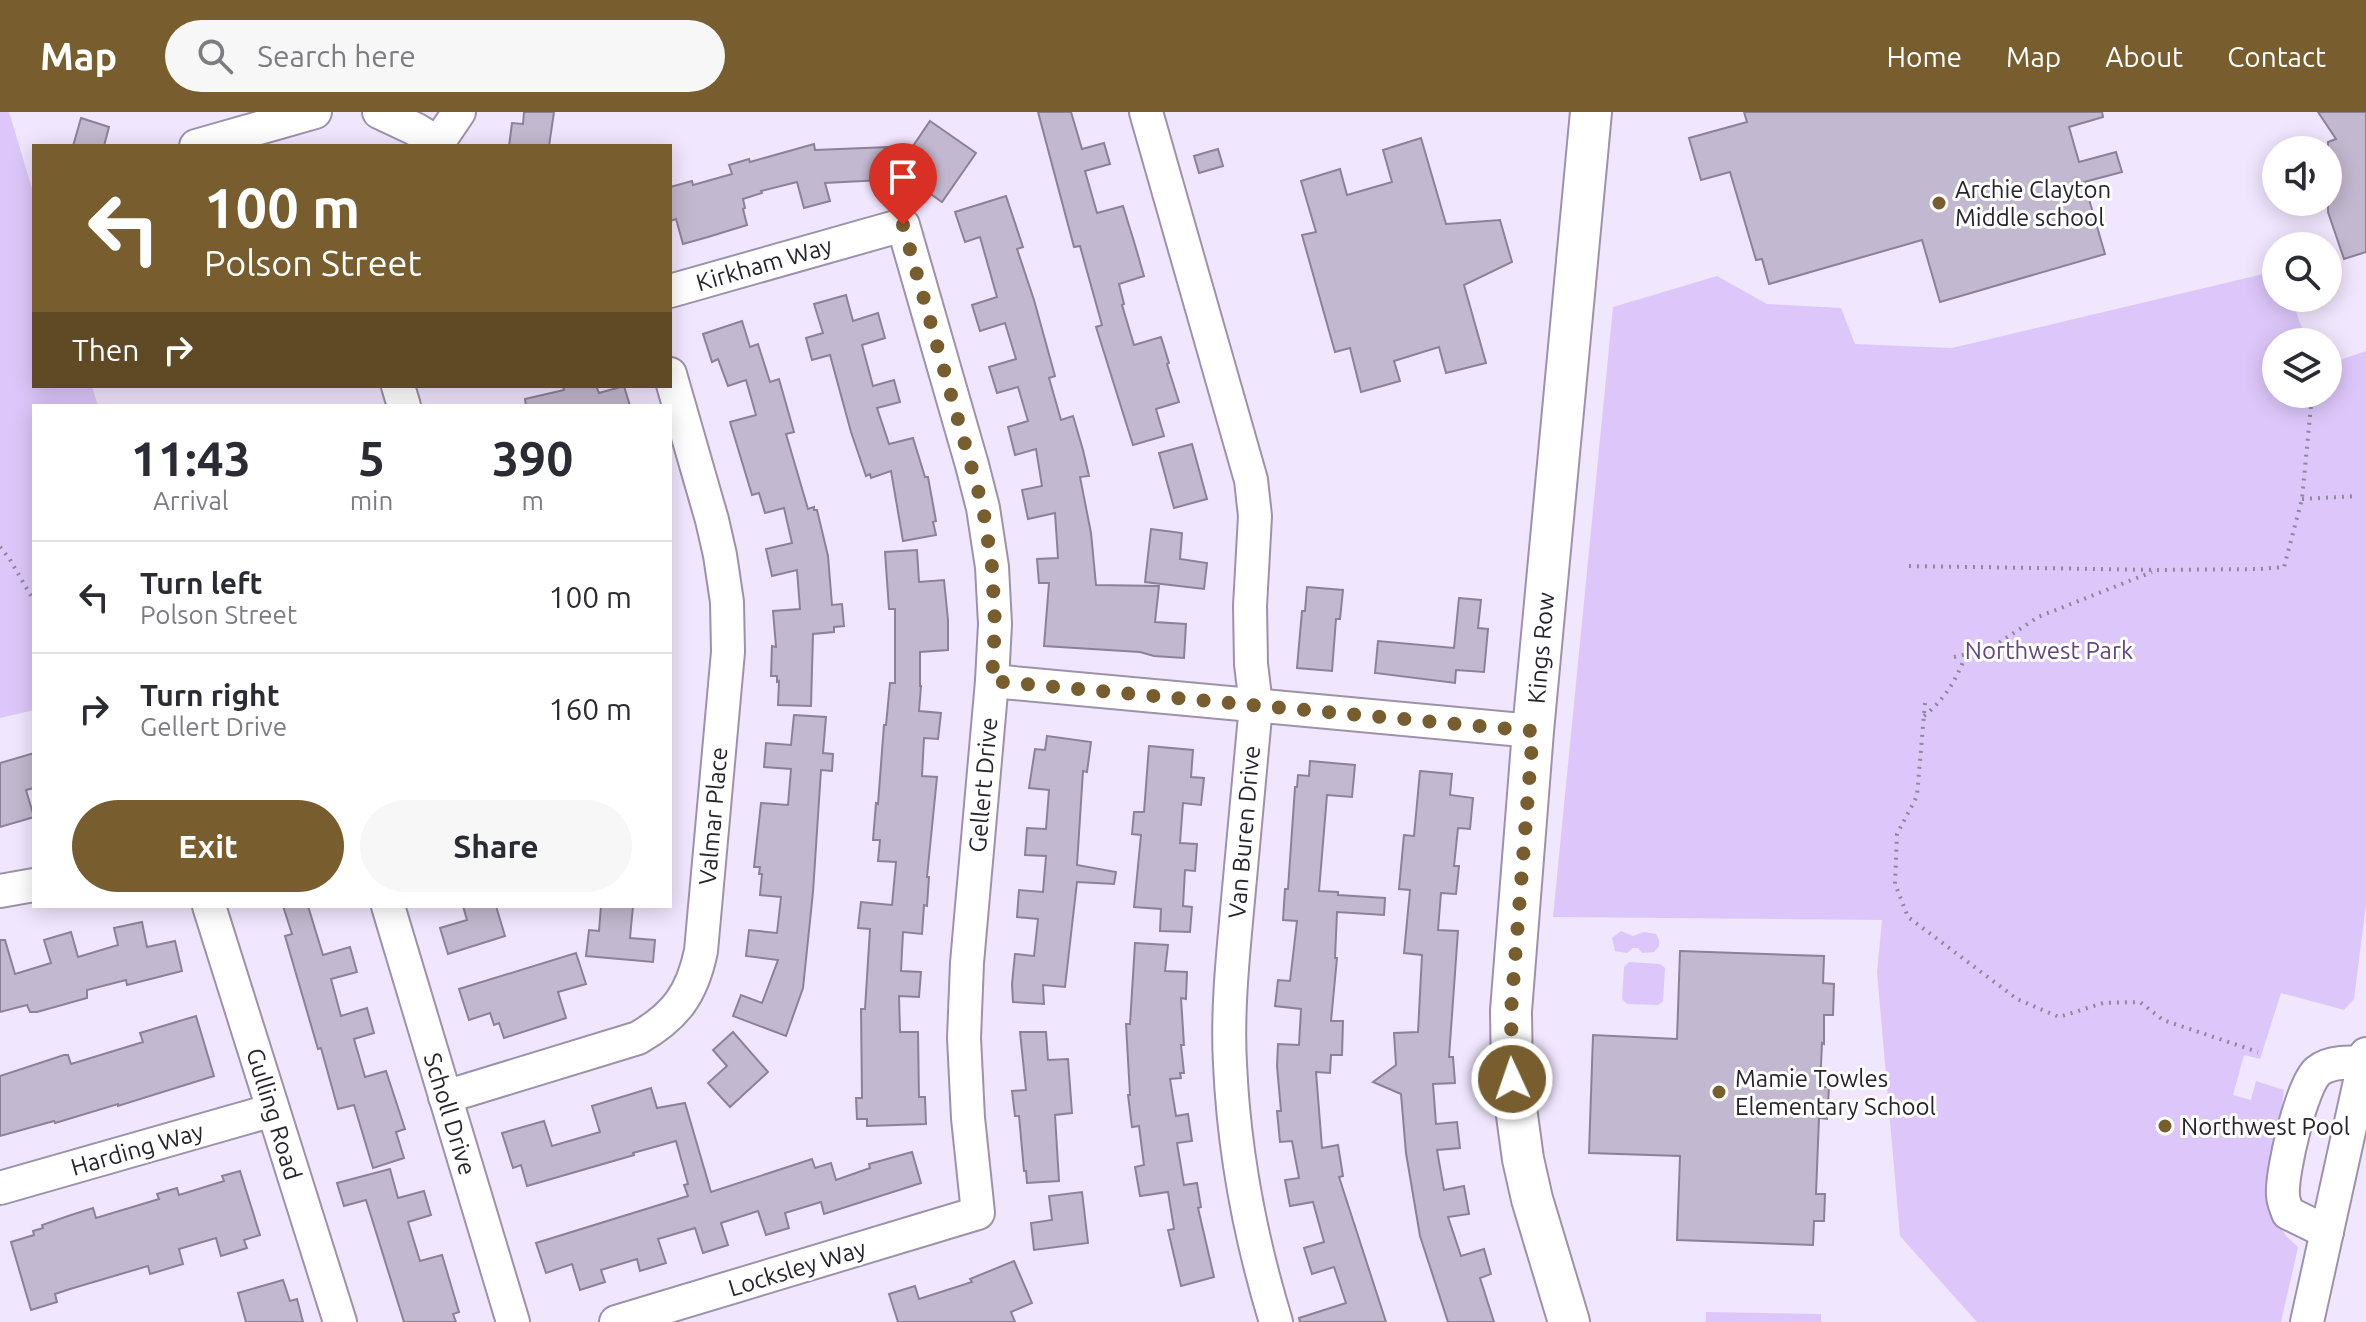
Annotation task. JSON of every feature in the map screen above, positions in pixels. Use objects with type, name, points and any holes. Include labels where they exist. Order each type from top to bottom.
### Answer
[{"type":"main road","name":"Kings Row","points":[[1569,1322],[1523,1159],[1512,1079],[1511,1011],[1533,731],[1591,112]]},
{"type":"street","points":[[203,144],[315,112]]},
{"type":"street","points":[[379,112],[415,129],[437,144],[459,112]]},
{"type":"street","name":"Van Buren Drive","points":[[1146,112],[1251,480],[1255,516],[1250,606],[1251,664],[1256,705],[1230,986],[1230,1062],[1235,1138],[1246,1205],[1276,1322]]},
{"type":"street","name":"Kirkham Way","points":[[672,290],[903,225]]},
{"type":"street","name":"Gellert Drive","points":[[903,225],[983,508],[992,567],[995,624],[992,681],[967,963],[964,1038],[978,1213]]},
{"type":"street","name":"Valmar Place","points":[[445,1097],[638,1038],[658,1027],[676,1010],[696,973],[701,951],[728,652],[727,602],[712,520],[672,381]]},
{"type":"street","points":[[992,681],[1533,731]]},
{"type":"street","points":[[0,891],[32,885]]},
{"type":"street","name":"Gulling Road","points":[[210,908],[340,1322]]},
{"type":"street","name":"Scholl Drive","points":[[389,908],[513,1322]]},
{"type":"street","points":[[2307,1322],[2327,1232],[2365,1060],[2319,1069],[2308,1081],[2285,1163],[2283,1195],[2288,1213],[2327,1232]]},
{"type":"street","name":"Harding Way","points":[[0,1188],[273,1110]]},
{"type":"street","name":"Locksley Way","points":[[616,1322],[978,1213]]},
{"type":"path","points":[[1909,566],[2157,570],[2284,567],[2302,499],[2311,408]]},
{"type":"path","points":[[2302,499],[2357,496]]},
{"type":"path","points":[[0,547],[32,598]]},
{"type":"path","points":[[1954,657],[1991,648],[2038,617],[2157,570]]},
{"type":"path","points":[[1924,716],[1958,678],[1966,654]]},
{"type":"path","points":[[1925,703],[1917,796],[1897,834],[1895,884],[1908,917],[2017,999],[2059,1017],[2103,1003],[2140,1002],[2163,1020],[2258,1052]]},
{"type":"green space","points":[[0,112],[9,112],[32,188],[32,388],[93,388],[97,404],[32,404],[32,710],[0,718]]},
{"type":"green space","name":"Northwest Park","points":[[2262,274],[2262,312],[2296,312],[2302,328],[2262,328],[2262,408],[2342,408],[2342,359],[2366,351],[2366,904],[2354,999],[2344,1010],[2281,993],[2260,1059],[2244,1055],[2233,1095],[2251,1100],[2256,1081],[2284,1090],[2268,1207],[2286,1236],[2298,1247],[2281,1322],[1977,1322],[1900,1236],[1877,972],[1882,920],[1553,917],[1613,307],[1717,276],[1767,304],[1841,308],[1855,344],[1952,348]]},
{"type":"green space","points":[[1621,931],[1633,936],[1644,932],[1656,934],[1659,946],[1654,952],[1642,953],[1638,948],[1627,953],[1615,951],[1612,938]]},
{"type":"green space","points":[[1629,962],[1660,964],[1665,968],[1663,1001],[1658,1005],[1627,1004],[1622,999],[1624,967]]},
{"type":"green space","points":[[1706,1312],[1821,1314],[1821,1322],[1706,1322]]},
{"type":"building","points":[[524,112],[554,112],[549,144],[509,144],[512,123],[523,124]]},
{"type":"building","points":[[1038,112],[1071,112],[1082,149],[1104,143],[1110,164],[1085,171],[1097,213],[1123,206],[1135,245],[1144,276],[1119,284],[1122,305],[1134,345],[1161,337],[1179,402],[1156,409],[1164,436],[1133,445],[1096,327],[1102,325],[1080,246],[1074,247]]},
{"type":"building","name":"Archie Clayton Middle school","points":[[1744,112],[2102,112],[2103,117],[2069,127],[2079,162],[2116,152],[2122,172],[2084,182],[2105,254],[1940,302],[1922,240],[1769,284],[1762,259],[1756,260],[1730,172],[1701,180],[1689,138],[1747,122]]},
{"type":"building","points":[[2318,112],[2366,112],[2366,252],[2344,259],[2342,232],[2335,232],[2329,216],[2342,216],[2342,136],[2334,136]]},
{"type":"building","points":[[81,118],[109,127],[105,144],[74,144]]},
{"type":"building","points":[[930,121],[976,153],[942,202],[914,179],[863,181],[825,183],[830,201],[804,208],[797,182],[743,199],[747,225],[708,237],[683,244],[676,219],[672,220],[672,186],[692,181],[693,185],[732,174],[729,165],[814,144],[815,150],[913,146]]},
{"type":"building","points":[[1421,138],[1446,224],[1500,220],[1512,262],[1464,285],[1486,363],[1446,373],[1439,347],[1394,361],[1400,381],[1361,392],[1350,348],[1335,352],[1302,235],[1316,232],[1301,181],[1340,169],[1347,195],[1392,182],[1383,150]]},
{"type":"building","points":[[1218,149],[1223,166],[1199,173],[1194,156]]},
{"type":"building","points":[[1006,196],[1023,247],[1017,249],[1055,376],[1049,378],[1061,420],[1073,416],[1083,450],[1089,476],[1080,477],[1091,533],[1096,585],[1159,586],[1155,622],[1186,624],[1184,658],[1044,646],[1049,583],[1039,583],[1037,559],[1058,558],[1055,513],[1028,519],[1022,490],[1042,486],[1036,449],[1015,455],[1008,427],[1028,421],[1018,387],[997,393],[989,367],[1016,359],[1005,323],[980,331],[972,305],[997,297],[980,237],[965,242],[955,212]]},
{"type":"building","points":[[846,295],[853,321],[878,313],[885,338],[862,345],[873,386],[894,380],[900,402],[877,408],[889,444],[913,438],[925,477],[928,477],[936,535],[903,541],[891,471],[871,478],[870,474],[866,476],[830,355],[812,360],[806,338],[823,333],[814,304]]},
{"type":"building","points":[[742,321],[750,347],[758,344],[770,382],[779,379],[794,432],[786,434],[808,509],[814,507],[817,510],[828,556],[832,605],[842,604],[844,626],[834,627],[834,632],[813,634],[811,706],[778,705],[779,681],[777,676],[771,676],[772,646],[776,647],[773,611],[800,609],[797,570],[772,576],[766,549],[792,543],[784,508],[765,513],[759,493],[752,495],[730,422],[756,415],[746,380],[728,386],[718,359],[712,362],[703,334]]},
{"type":"building","points":[[597,388],[599,393],[625,388],[629,404],[526,404],[525,399],[564,390]]},
{"type":"building","points":[[1192,444],[1207,499],[1174,508],[1159,453]]},
{"type":"building","points":[[1151,529],[1182,533],[1180,559],[1207,563],[1204,589],[1145,582]]},
{"type":"building","points":[[917,550],[919,582],[944,580],[948,620],[948,650],[920,652],[919,711],[941,713],[938,739],[924,738],[922,776],[937,777],[927,906],[924,905],[922,934],[903,932],[901,971],[921,972],[919,997],[899,996],[900,1032],[918,1032],[919,1097],[925,1097],[926,1124],[867,1126],[867,1119],[857,1119],[856,1098],[862,1098],[861,1009],[865,1009],[870,929],[858,928],[861,902],[892,905],[896,862],[878,861],[880,840],[873,840],[884,725],[890,683],[895,683],[895,609],[889,609],[885,552]]},
{"type":"building","points":[[1307,587],[1343,590],[1340,619],[1336,619],[1332,671],[1297,668]]},
{"type":"building","points":[[1459,598],[1481,600],[1478,628],[1488,629],[1484,672],[1456,670],[1455,683],[1375,673],[1378,641],[1454,648]]},
{"type":"building","points":[[794,715],[826,717],[823,753],[833,754],[832,771],[821,770],[803,988],[786,1036],[733,1016],[741,995],[762,1003],[778,960],[746,956],[749,930],[777,933],[781,897],[760,895],[762,874],[759,874],[760,867],[754,867],[761,803],[788,805],[791,769],[764,767],[766,743],[791,745]]},
{"type":"building","points":[[1047,736],[1091,742],[1087,772],[1083,771],[1077,865],[1116,872],[1114,884],[1077,882],[1065,987],[1043,985],[1044,1004],[1013,1002],[1015,954],[1034,956],[1038,919],[1017,917],[1019,890],[1043,892],[1046,856],[1025,855],[1027,828],[1046,829],[1049,790],[1029,788],[1035,749],[1045,750]]},
{"type":"building","points":[[1149,746],[1193,750],[1191,777],[1204,778],[1201,805],[1183,803],[1180,843],[1197,844],[1195,871],[1185,870],[1183,906],[1192,907],[1190,932],[1160,931],[1161,909],[1134,907],[1141,835],[1132,834],[1134,812],[1144,812]]},
{"type":"building","points":[[32,754],[32,788],[26,790],[32,818],[0,827],[0,763]]},
{"type":"building","points":[[1310,761],[1355,765],[1352,797],[1327,795],[1319,891],[1385,898],[1384,915],[1337,912],[1337,958],[1331,1021],[1343,1021],[1342,1055],[1331,1055],[1330,1073],[1316,1072],[1322,1148],[1338,1145],[1343,1176],[1339,1177],[1386,1322],[1300,1322],[1299,1318],[1346,1303],[1334,1267],[1312,1274],[1304,1248],[1324,1242],[1313,1202],[1290,1206],[1285,1180],[1299,1178],[1292,1141],[1280,1142],[1277,1111],[1281,1111],[1278,1044],[1299,1045],[1301,1009],[1275,1006],[1278,980],[1290,981],[1297,921],[1283,920],[1285,889],[1288,889],[1295,787],[1298,775],[1309,776]]},
{"type":"building","points":[[1420,771],[1452,774],[1450,795],[1473,798],[1470,829],[1458,828],[1454,866],[1459,866],[1456,894],[1441,893],[1438,930],[1458,931],[1449,1057],[1453,1057],[1455,1083],[1433,1084],[1436,1124],[1457,1122],[1460,1148],[1437,1150],[1444,1190],[1464,1186],[1469,1214],[1448,1217],[1461,1256],[1484,1249],[1491,1274],[1480,1278],[1494,1322],[1448,1322],[1420,1236],[1406,1153],[1401,1094],[1373,1082],[1396,1065],[1394,1033],[1418,1032],[1422,955],[1404,953],[1410,890],[1399,889],[1404,835],[1414,836]]},
{"type":"building","points":[[284,908],[309,908],[323,955],[350,947],[357,972],[331,979],[341,1016],[367,1008],[374,1033],[354,1039],[365,1077],[386,1071],[405,1129],[396,1132],[404,1158],[373,1168],[354,1105],[338,1109],[285,936],[292,934]]},
{"type":"building","points":[[464,908],[497,908],[505,936],[448,954],[440,928],[467,920]]},
{"type":"building","points":[[601,908],[633,908],[630,938],[655,940],[653,962],[586,956],[589,930],[599,931]]},
{"type":"building","points":[[142,922],[147,947],[175,941],[182,971],[127,985],[126,980],[87,990],[87,998],[37,1012],[30,1012],[27,1005],[0,1012],[0,940],[5,940],[15,974],[51,963],[44,940],[71,932],[78,957],[118,945],[114,928]]},
{"type":"building","points":[[1135,943],[1168,945],[1165,971],[1187,972],[1186,999],[1181,998],[1184,1073],[1180,1073],[1181,1078],[1170,1079],[1176,1116],[1188,1114],[1192,1141],[1177,1143],[1184,1185],[1197,1183],[1201,1207],[1198,1208],[1214,1277],[1181,1286],[1168,1230],[1174,1229],[1168,1192],[1140,1196],[1135,1167],[1144,1165],[1139,1126],[1132,1127],[1126,1024],[1130,1024]]},
{"type":"building","points":[[1680,951],[1824,956],[1823,983],[1834,984],[1833,1015],[1824,1015],[1820,1087],[1829,1087],[1827,1119],[1819,1118],[1816,1194],[1825,1194],[1824,1221],[1814,1221],[1813,1245],[1677,1240],[1680,1156],[1589,1153],[1593,1035],[1677,1039]]},
{"type":"building","points":[[576,953],[586,984],[558,992],[566,1018],[504,1038],[499,1023],[494,1025],[490,1013],[469,1020],[459,989]]},
{"type":"building","points":[[196,1016],[214,1076],[118,1106],[0,1136],[0,1076],[64,1055],[68,1055],[71,1064],[143,1042],[140,1033]]},
{"type":"building","points":[[733,1032],[768,1072],[730,1107],[708,1083],[727,1066],[713,1050]]},
{"type":"building","points":[[1020,1032],[1046,1032],[1048,1060],[1068,1059],[1072,1113],[1055,1115],[1059,1181],[1027,1183],[1019,1116],[1015,1116],[1012,1091],[1026,1090]]},
{"type":"building","points":[[651,1088],[657,1108],[685,1103],[711,1192],[812,1159],[815,1168],[831,1163],[836,1180],[870,1168],[869,1164],[912,1152],[921,1183],[824,1214],[821,1202],[785,1213],[789,1228],[766,1235],[758,1211],[721,1223],[728,1245],[703,1253],[695,1228],[658,1239],[666,1263],[640,1271],[637,1259],[601,1270],[605,1282],[580,1290],[572,1264],[546,1273],[536,1243],[688,1196],[684,1185],[688,1184],[676,1141],[527,1186],[521,1165],[513,1168],[502,1133],[544,1121],[552,1146],[600,1132],[592,1106]]},
{"type":"building","points":[[390,1169],[398,1198],[424,1191],[431,1215],[408,1222],[420,1261],[442,1255],[459,1312],[453,1314],[456,1322],[404,1322],[366,1200],[344,1206],[337,1183]]},
{"type":"building","points":[[240,1171],[260,1235],[244,1240],[247,1248],[221,1256],[216,1238],[179,1249],[183,1264],[150,1274],[148,1266],[70,1289],[55,1294],[57,1302],[31,1310],[11,1242],[34,1235],[33,1231],[43,1228],[42,1225],[93,1208],[96,1218],[159,1199],[157,1194],[177,1188],[179,1195],[224,1181],[222,1176]]},
{"type":"building","points":[[1082,1192],[1088,1243],[1034,1250],[1031,1223],[1052,1220],[1049,1196]]},
{"type":"building","points":[[1014,1261],[1032,1303],[1011,1312],[1015,1322],[898,1322],[889,1294],[915,1286],[919,1299],[972,1282],[970,1279]]},
{"type":"building","points":[[283,1280],[290,1301],[297,1299],[303,1322],[246,1322],[238,1293]]},
{"type":"place","name":"Archie Clayton Middle school","points":[[1939,203]]},
{"type":"place","name":"Mamie Towles Elementary School","points":[[1719,1092]]},
{"type":"place","name":"Northwest Pool","points":[[2165,1126]]},
{"type":"route","points":[[903,225],[983,508],[992,567],[995,624],[992,681],[1533,731],[1511,1011],[1512,1079]]}]
